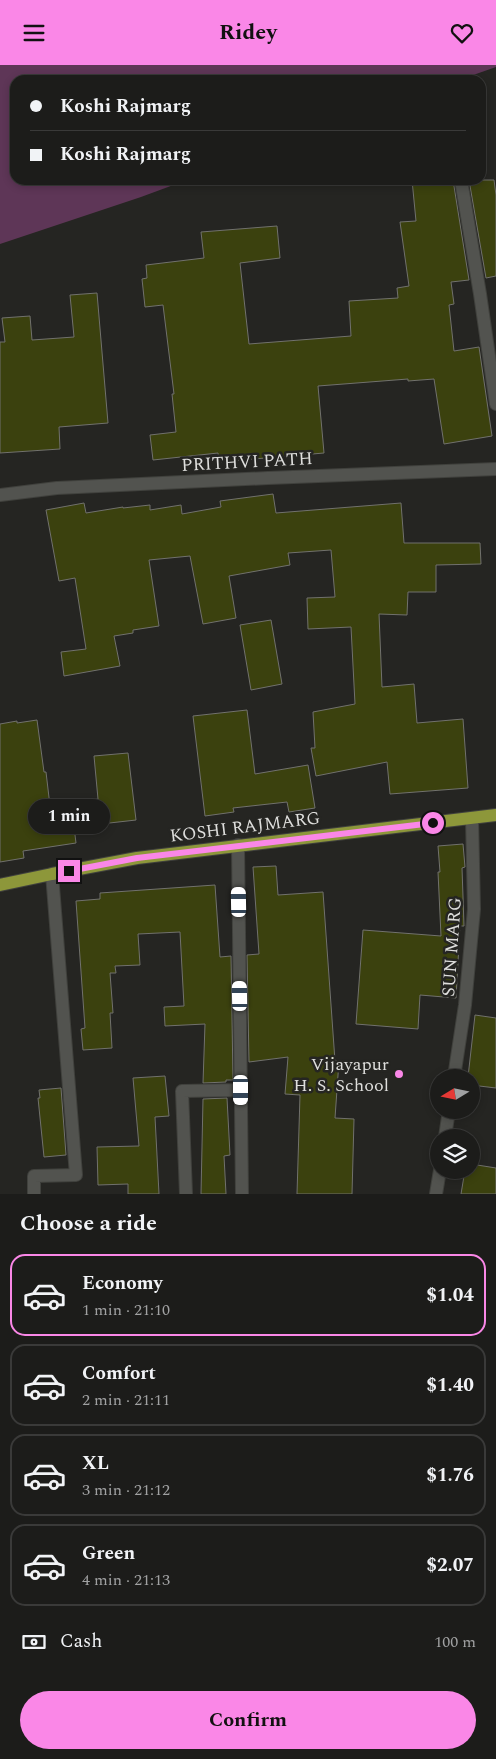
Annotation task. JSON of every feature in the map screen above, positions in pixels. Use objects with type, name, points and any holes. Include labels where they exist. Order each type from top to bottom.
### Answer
[{"type":"main road","name":"KOSHI RAJMARG","points":[[0,885],[137,858],[496,815]]},
{"type":"street","points":[[462,185],[496,404]]},
{"type":"street","name":"PRITHVI PATH","points":[[0,495],[57,488],[496,469]]},
{"type":"street","name":"SUN MARG","points":[[455,1069],[465,1005],[474,909],[472,818]]},
{"type":"street","points":[[238,845],[242,1194]]},
{"type":"street","points":[[34,1194],[34,1176],[76,1175],[52,874]]},
{"type":"street","points":[[186,1194],[182,1091],[241,1090]]},
{"type":"street","points":[[436,1194],[438,1179]]},
{"type":"shaded area","points":[[0,65],[496,65],[496,67],[473,75],[10,75],[10,185],[173,185],[0,244]]},
{"type":"building","points":[[486,180],[494,180],[496,195],[496,276],[486,278],[470,185],[486,185]]},
{"type":"building","points":[[412,185],[454,185],[469,280],[451,282],[454,304],[449,305],[454,351],[479,347],[492,436],[444,444],[434,379],[408,381],[408,379],[318,386],[324,453],[219,462],[218,453],[153,460],[150,435],[176,432],[172,394],[174,394],[163,305],[145,307],[142,279],[147,278],[146,265],[204,258],[201,232],[277,226],[280,258],[240,263],[249,344],[351,336],[349,301],[398,298],[397,288],[409,286],[400,222],[416,221]]},
{"type":"building","points":[[97,293],[108,423],[59,427],[60,449],[0,453],[0,342],[5,342],[2,318],[30,316],[32,340],[74,337],[70,295]]},
{"type":"building","points":[[273,494],[276,513],[401,503],[404,543],[480,543],[481,564],[436,565],[436,592],[408,592],[407,615],[379,614],[382,687],[414,684],[417,723],[463,719],[468,788],[390,794],[387,762],[316,776],[311,748],[315,748],[313,712],[355,704],[351,627],[308,629],[307,598],[335,597],[331,550],[288,553],[290,565],[229,576],[236,618],[203,624],[190,556],[149,560],[159,626],[133,630],[133,633],[114,636],[120,666],[64,676],[61,652],[86,649],[75,578],[59,581],[46,510],[84,503],[86,513],[123,507],[150,505],[150,510],[181,505],[182,514],[221,507],[220,501]]},
{"type":"building","points":[[271,620],[282,684],[251,690],[240,625]]},
{"type":"building","points":[[247,710],[255,774],[308,765],[315,808],[289,812],[287,802],[233,808],[234,812],[205,816],[193,716]]},
{"type":"building","points":[[37,720],[50,806],[98,799],[94,756],[128,753],[136,820],[74,827],[76,843],[23,851],[24,858],[0,862],[0,724]]},
{"type":"building","points":[[463,844],[465,867],[462,868],[464,926],[460,926],[456,998],[420,995],[418,1029],[356,1024],[363,930],[441,936],[438,846]]},
{"type":"building","points":[[276,866],[278,895],[323,892],[335,1061],[339,1061],[335,1118],[354,1119],[352,1194],[297,1194],[300,1095],[285,1094],[288,1057],[249,1062],[247,955],[259,954],[253,867]]},
{"type":"building","points":[[215,885],[220,957],[231,956],[233,1080],[203,1083],[205,1024],[165,1026],[164,1007],[184,1006],[180,932],[138,934],[140,965],[115,966],[116,973],[110,973],[113,1013],[110,1013],[112,1048],[83,1050],[81,1029],[85,1028],[76,901],[100,899],[100,893]]},
{"type":"building","points":[[475,1015],[496,1018],[496,1088],[480,1086],[480,1069],[469,1069]]},
{"type":"building","points":[[165,1076],[169,1116],[155,1117],[159,1194],[128,1194],[128,1184],[98,1185],[97,1147],[139,1146],[133,1078]]},
{"type":"building","points":[[61,1088],[66,1155],[44,1157],[38,1098],[40,1098],[39,1090]]},
{"type":"building","points":[[227,1098],[230,1155],[224,1156],[226,1194],[201,1194],[203,1099]]},
{"type":"building","points":[[480,1165],[496,1168],[496,1194],[461,1194],[464,1179],[480,1179]]},
{"type":"place","name":"Vijayapur H. S. School","points":[[399,1074]]},
{"type":"route","points":[[69,871],[137,858],[433,823]]}]
